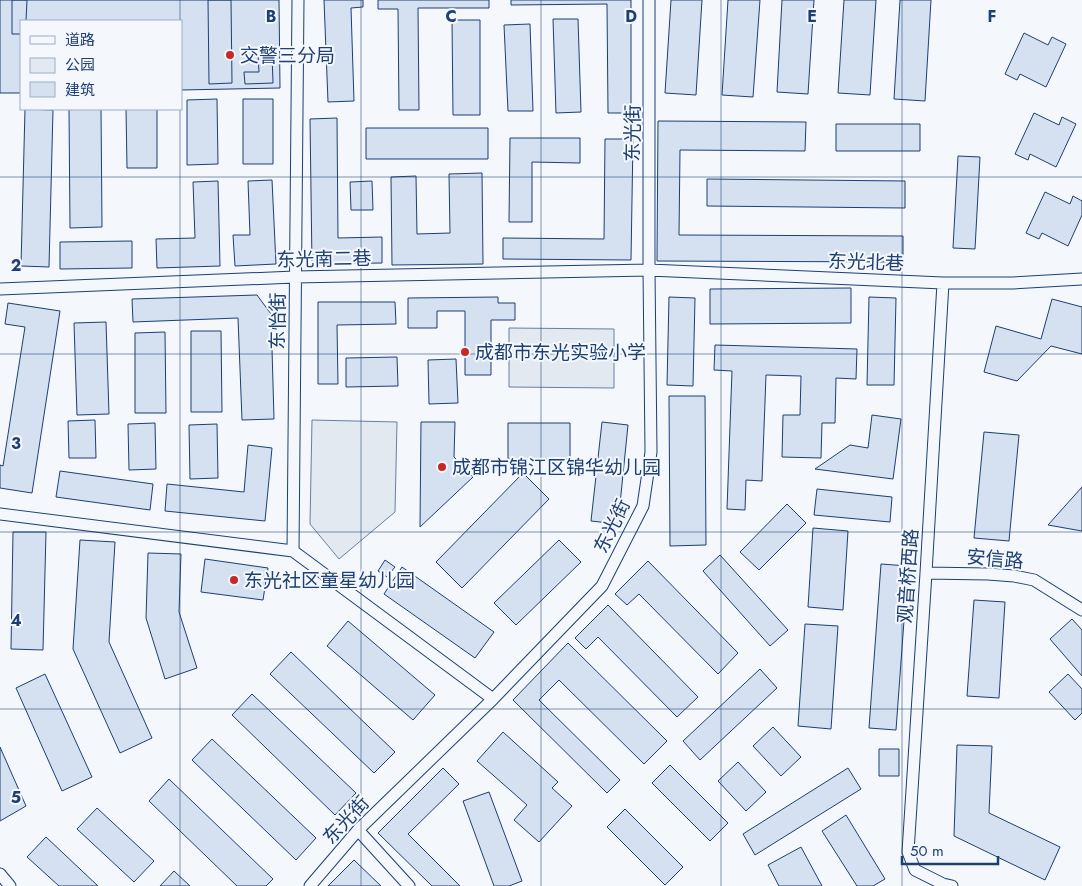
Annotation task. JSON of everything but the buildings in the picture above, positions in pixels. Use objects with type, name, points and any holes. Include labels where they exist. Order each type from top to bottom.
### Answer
[{"type":"street","name":"东怡街","points":[[293,552],[298,0]]},
{"type":"street","name":"东光街","points":[[310,886],[358,830],[493,699],[602,586],[643,506],[651,452],[649,0]]},
{"type":"street","name":"东光南二巷","points":[[0,289],[295,277],[649,270]]},
{"type":"street","name":"东光北巷","points":[[649,270],[942,283],[1014,283],[1082,279]]},
{"type":"street","name":"观音桥西路","points":[[942,283],[908,852],[915,870],[943,884],[952,886]]},
{"type":"street","points":[[0,514],[293,552],[493,699]]},
{"type":"street","name":"安信路","points":[[926,573],[988,574],[1034,580],[1082,610]]},
{"type":"street","points":[[358,830],[409,886]]},
{"type":"street","points":[[0,874],[10,886]]},
{"type":"green space","points":[[509,328],[614,329],[614,388],[509,387]]},
{"type":"green space","points":[[312,420],[397,422],[395,512],[339,559],[310,524]]},
{"type":"place","name":"交警三分局","points":[[230,55]]},
{"type":"place","name":"成都市东光实验小学","points":[[465,352]]},
{"type":"place","name":"成都市锦江区锦华幼儿园","points":[[442,467]]},
{"type":"place","name":"东光社区童星幼儿园","points":[[234,580]]}]
